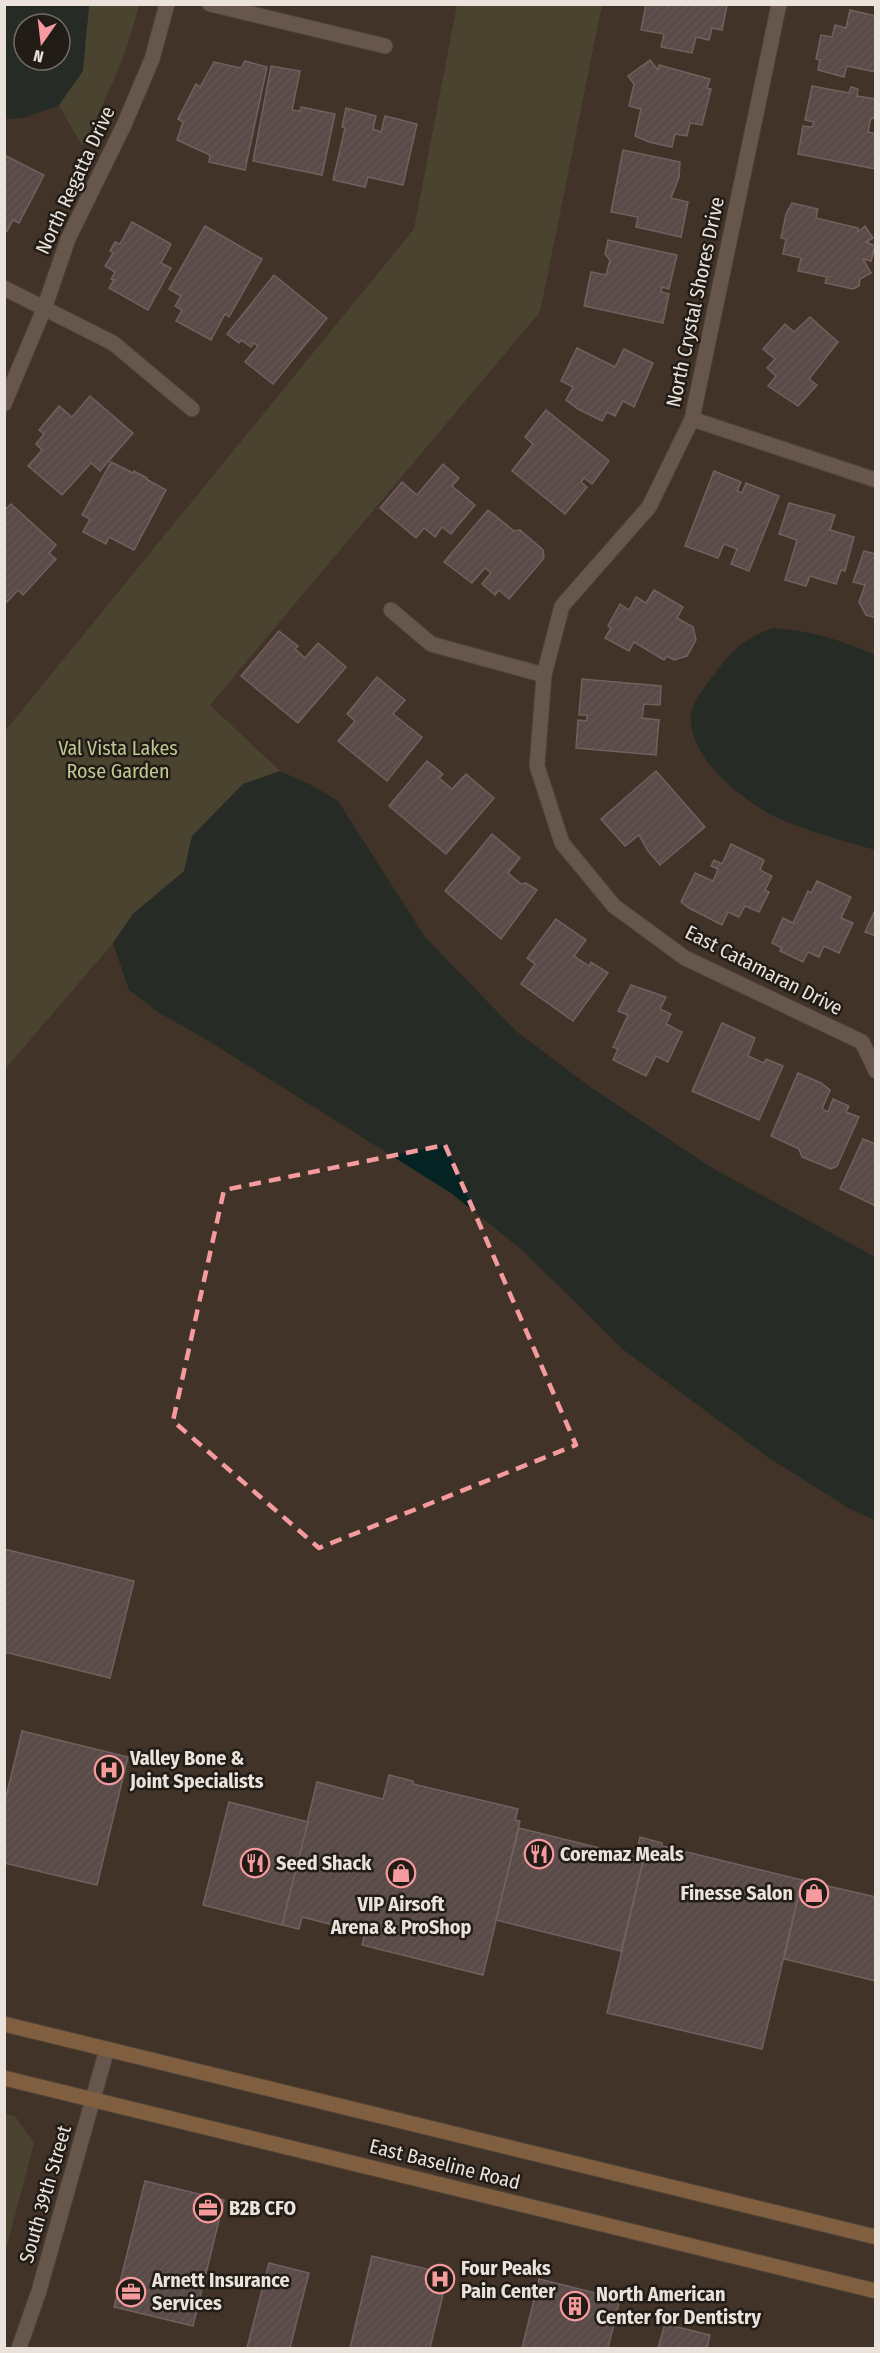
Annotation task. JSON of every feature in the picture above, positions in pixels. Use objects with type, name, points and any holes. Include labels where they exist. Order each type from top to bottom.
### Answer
[{"type":"main road","name":"East Baseline Road","points":[[4,2024],[876,2237]]},
{"type":"main road","name":"East Baseline Road","points":[[4,2078],[876,2291]]},
{"type":"street","name":"North Regatta Drive","points":[[4,404],[44,309],[68,239],[124,125],[152,59],[167,4]]},
{"type":"street","points":[[210,4],[385,46]]},
{"type":"street","name":"North Crystal Shores Drive","points":[[544,675],[562,606],[649,507],[692,419],[779,4]]},
{"type":"street","points":[[4,288],[113,343],[192,409]]},
{"type":"street","points":[[692,419],[876,480]]},
{"type":"street","points":[[391,610],[431,644],[544,675]]},
{"type":"street","name":"East Catamaran Drive","points":[[544,675],[537,766],[562,843],[614,906],[685,958],[869,1040],[876,1071]]},
{"type":"street","name":"South 39th Street","points":[[19,2349],[39,2291],[107,2049]]},
{"type":"highlighted area","points":[[445,1145],[576,1445],[319,1548],[173,1421],[224,1190]]},
{"type":"green space","points":[[89,5],[139,5],[115,77],[82,146],[59,105],[71,82],[80,56]]},
{"type":"green space","name":"Val Vista Lakes Rose Garden","points":[[457,5],[602,5],[540,312],[210,705],[280,771],[243,784],[193,836],[184,871],[133,914],[113,943],[5,1069],[5,731],[414,229]]},
{"type":"green space","points":[[5,2114],[15,2116],[34,2143],[5,2253]]},
{"type":"water","points":[[4,5],[89,5],[83,71],[59,105],[24,118],[5,119]]},
{"type":"water","points":[[772,628],[825,637],[875,655],[875,850],[803,828],[766,812],[721,778],[699,748],[693,732],[691,716],[697,699],[734,650],[749,639]]},
{"type":"water","points":[[280,771],[311,785],[338,801],[425,937],[516,1031],[589,1086],[714,1169],[875,1257],[875,1520],[850,1509],[769,1458],[625,1351],[523,1251],[451,1193],[207,1040],[158,1012],[129,990],[113,943],[133,914],[184,871],[192,836],[243,784]]},
{"type":"building","points":[[646,4],[727,5],[722,30],[712,28],[709,40],[696,37],[692,53],[661,47],[664,34],[641,30]]},
{"type":"building","points":[[850,10],[876,16],[876,72],[847,66],[844,77],[818,70],[820,60],[816,59],[821,35],[832,37],[835,25],[846,28]]},
{"type":"building","points":[[650,60],[658,70],[659,65],[710,79],[707,88],[711,89],[702,125],[690,123],[687,136],[675,134],[672,147],[635,136],[641,109],[629,106],[634,84],[628,76]]},
{"type":"building","points":[[245,61],[267,67],[245,170],[209,162],[210,155],[177,140],[183,122],[178,119],[196,84],[200,87],[214,62],[241,68]]},
{"type":"building","points":[[271,66],[300,71],[292,110],[300,111],[301,107],[335,114],[322,175],[253,161]]},
{"type":"building","points":[[812,86],[849,93],[851,87],[858,89],[857,96],[876,99],[876,119],[871,118],[868,132],[876,134],[876,169],[798,154],[803,126],[812,127],[814,122],[805,120]]},
{"type":"building","points":[[346,108],[376,116],[373,129],[381,132],[385,116],[417,124],[403,185],[368,177],[365,187],[333,180],[345,128],[342,127]]},
{"type":"building","points":[[623,150],[680,162],[679,177],[671,198],[688,202],[681,237],[636,227],[638,217],[611,212]]},
{"type":"building","points":[[4,155],[44,175],[19,223],[13,220],[7,231],[4,230]]},
{"type":"building","points":[[792,203],[818,209],[816,218],[858,228],[858,232],[865,226],[873,238],[866,242],[875,246],[871,261],[863,259],[871,273],[860,279],[859,286],[853,289],[825,283],[827,277],[798,271],[801,258],[783,254],[786,239],[781,238],[786,214]]},
{"type":"building","points":[[132,222],[171,244],[161,263],[171,268],[148,310],[109,288],[114,280],[111,279],[115,272],[105,266],[113,253],[110,251],[115,242],[120,244]]},
{"type":"building","points":[[205,226],[262,259],[229,317],[225,314],[211,340],[176,321],[182,310],[175,306],[181,296],[169,289]]},
{"type":"building","points":[[608,240],[677,255],[669,289],[662,287],[661,292],[669,294],[663,323],[584,306],[591,272],[606,275],[610,260],[605,254]]},
{"type":"building","points":[[274,275],[327,318],[273,384],[245,362],[258,346],[254,343],[251,347],[241,340],[239,343],[227,334]]},
{"type":"building","points":[[810,317],[838,342],[809,379],[817,385],[798,406],[768,386],[776,376],[767,368],[775,359],[763,349],[785,324],[794,332]]},
{"type":"building","points":[[577,348],[615,367],[624,349],[653,363],[634,407],[623,401],[615,416],[607,412],[602,421],[566,400],[573,387],[561,381]]},
{"type":"building","points":[[90,396],[133,433],[100,471],[91,463],[62,495],[28,466],[42,450],[36,444],[44,434],[39,430],[59,406],[72,417]]},
{"type":"building","points":[[546,410],[609,461],[592,484],[584,478],[581,482],[587,487],[565,514],[512,471],[533,444],[525,437]]},
{"type":"building","points":[[111,462],[133,473],[134,471],[166,490],[134,550],[109,537],[106,544],[83,532],[90,519],[82,515]]},
{"type":"building","points":[[443,464],[459,478],[452,486],[475,505],[451,534],[442,527],[435,537],[424,528],[416,538],[380,508],[402,482],[417,495]]},
{"type":"building","points":[[714,471],[741,482],[737,491],[742,493],[746,483],[779,496],[749,571],[731,564],[737,549],[724,544],[718,558],[685,546]]},
{"type":"building","points":[[789,503],[835,515],[830,530],[854,537],[845,571],[841,570],[836,584],[810,576],[806,586],[785,580],[797,540],[779,534]]},
{"type":"building","points":[[11,504],[56,545],[49,553],[56,559],[23,595],[18,590],[7,602],[4,599],[4,511]]},
{"type":"building","points":[[488,510],[514,531],[520,530],[543,550],[544,558],[509,599],[499,590],[495,595],[482,584],[491,573],[485,568],[472,583],[444,562]]},
{"type":"building","points":[[864,551],[876,554],[876,618],[866,615],[859,602],[865,585],[853,582]]},
{"type":"building","points":[[654,590],[683,607],[677,618],[693,627],[696,640],[687,656],[674,660],[667,656],[664,660],[634,642],[629,651],[605,638],[611,628],[608,626],[620,604],[629,610],[636,597],[646,603]]},
{"type":"building","points":[[279,631],[298,646],[295,649],[305,658],[318,643],[346,667],[298,723],[241,676]]},
{"type":"building","points":[[377,677],[405,700],[393,714],[422,737],[387,781],[338,741],[355,721],[347,714]]},
{"type":"building","points":[[582,679],[661,686],[660,705],[644,704],[642,718],[659,720],[656,755],[576,748],[578,720],[587,721],[587,715],[579,715]]},
{"type":"building","points":[[427,761],[443,774],[439,778],[452,789],[466,774],[494,798],[446,854],[389,806]]},
{"type":"building","points":[[656,771],[705,827],[660,865],[648,851],[639,835],[625,846],[601,819]]},
{"type":"building","points":[[492,834],[520,858],[508,873],[521,884],[526,883],[537,890],[501,939],[445,891]]},
{"type":"building","points":[[731,844],[764,860],[760,870],[772,876],[765,890],[769,892],[759,912],[745,906],[739,917],[728,912],[722,925],[681,902],[695,873],[713,881],[718,869],[711,866],[714,860],[722,864]]},
{"type":"building","points":[[817,881],[851,897],[841,918],[853,923],[839,953],[824,946],[819,957],[808,952],[803,962],[780,951],[782,948],[772,943],[783,918],[793,923],[808,891],[811,893]]},
{"type":"building","points":[[876,908],[876,936],[865,932]]},
{"type":"building","points":[[556,919],[586,940],[574,956],[589,966],[591,962],[608,973],[573,1021],[521,984],[535,964],[527,958]]},
{"type":"building","points":[[631,985],[666,997],[660,1009],[671,1014],[666,1024],[682,1032],[668,1062],[656,1056],[646,1076],[613,1060],[618,1049],[613,1047],[628,1015],[618,1011]]},
{"type":"building","points":[[722,1023],[755,1038],[748,1056],[764,1063],[766,1059],[783,1066],[759,1120],[692,1091]]},
{"type":"building","points":[[798,1073],[821,1083],[830,1090],[822,1109],[828,1112],[833,1099],[849,1106],[846,1112],[859,1117],[837,1166],[831,1169],[802,1157],[799,1149],[771,1136]]},
{"type":"building","points":[[863,1139],[876,1144],[876,1206],[840,1189]]},
{"type":"building","points":[[4,1549],[134,1581],[110,1678],[4,1652]]},
{"type":"building","points":[[22,1731],[128,1757],[97,1885],[4,1863],[4,1805]]},
{"type":"building","name":"VIP Airsoft Arena & ProShop","points":[[389,1775],[413,1781],[413,1784],[518,1809],[515,1820],[520,1821],[483,1975],[362,1945],[365,1933],[302,1917],[299,1929],[282,1925],[317,1782],[383,1799]]},
{"type":"building","name":"Seed Shack","points":[[229,1802],[308,1822],[282,1925],[203,1905]]},
{"type":"building","points":[[519,1828],[636,1857],[635,1860],[643,1862],[621,1951],[496,1920]]},
{"type":"building","points":[[640,1837],[662,1843],[662,1846],[802,1880],[762,2049],[607,2013],[643,1862],[635,1860]]},
{"type":"building","points":[[802,1880],[876,1897],[876,1981],[784,1959]]},
{"type":"building","points":[[145,2181],[224,2200],[193,2326],[114,2307]]},
{"type":"building","points":[[372,2256],[448,2274],[430,2348],[350,2348]]},
{"type":"building","points":[[269,2263],[309,2273],[290,2348],[247,2348]]},
{"type":"building","name":"North American Center for Dentistry","points":[[539,2279],[620,2299],[608,2348],[522,2348]]},
{"type":"building","points":[[665,2324],[710,2335],[707,2348],[658,2348]]},
{"type":"place","name":"Valley Bone & Joint Specialists","points":[[109,1770]]},
{"type":"place","name":"Coremaz Meals","points":[[539,1854]]},
{"type":"place","name":"Seed Shack","points":[[255,1863]]},
{"type":"place","name":"VIP Airsoft Arena & ProShop","points":[[401,1873]]},
{"type":"place","name":"Finesse Salon","points":[[814,1893]]},
{"type":"place","name":"B2B CFO","points":[[208,2208]]},
{"type":"place","name":"Four Peaks Pain Center","points":[[440,2279]]},
{"type":"place","name":"Arnett Insurance Services","points":[[131,2292]]},
{"type":"place","name":"North American Center for Dentistry","points":[[575,2306]]}]
